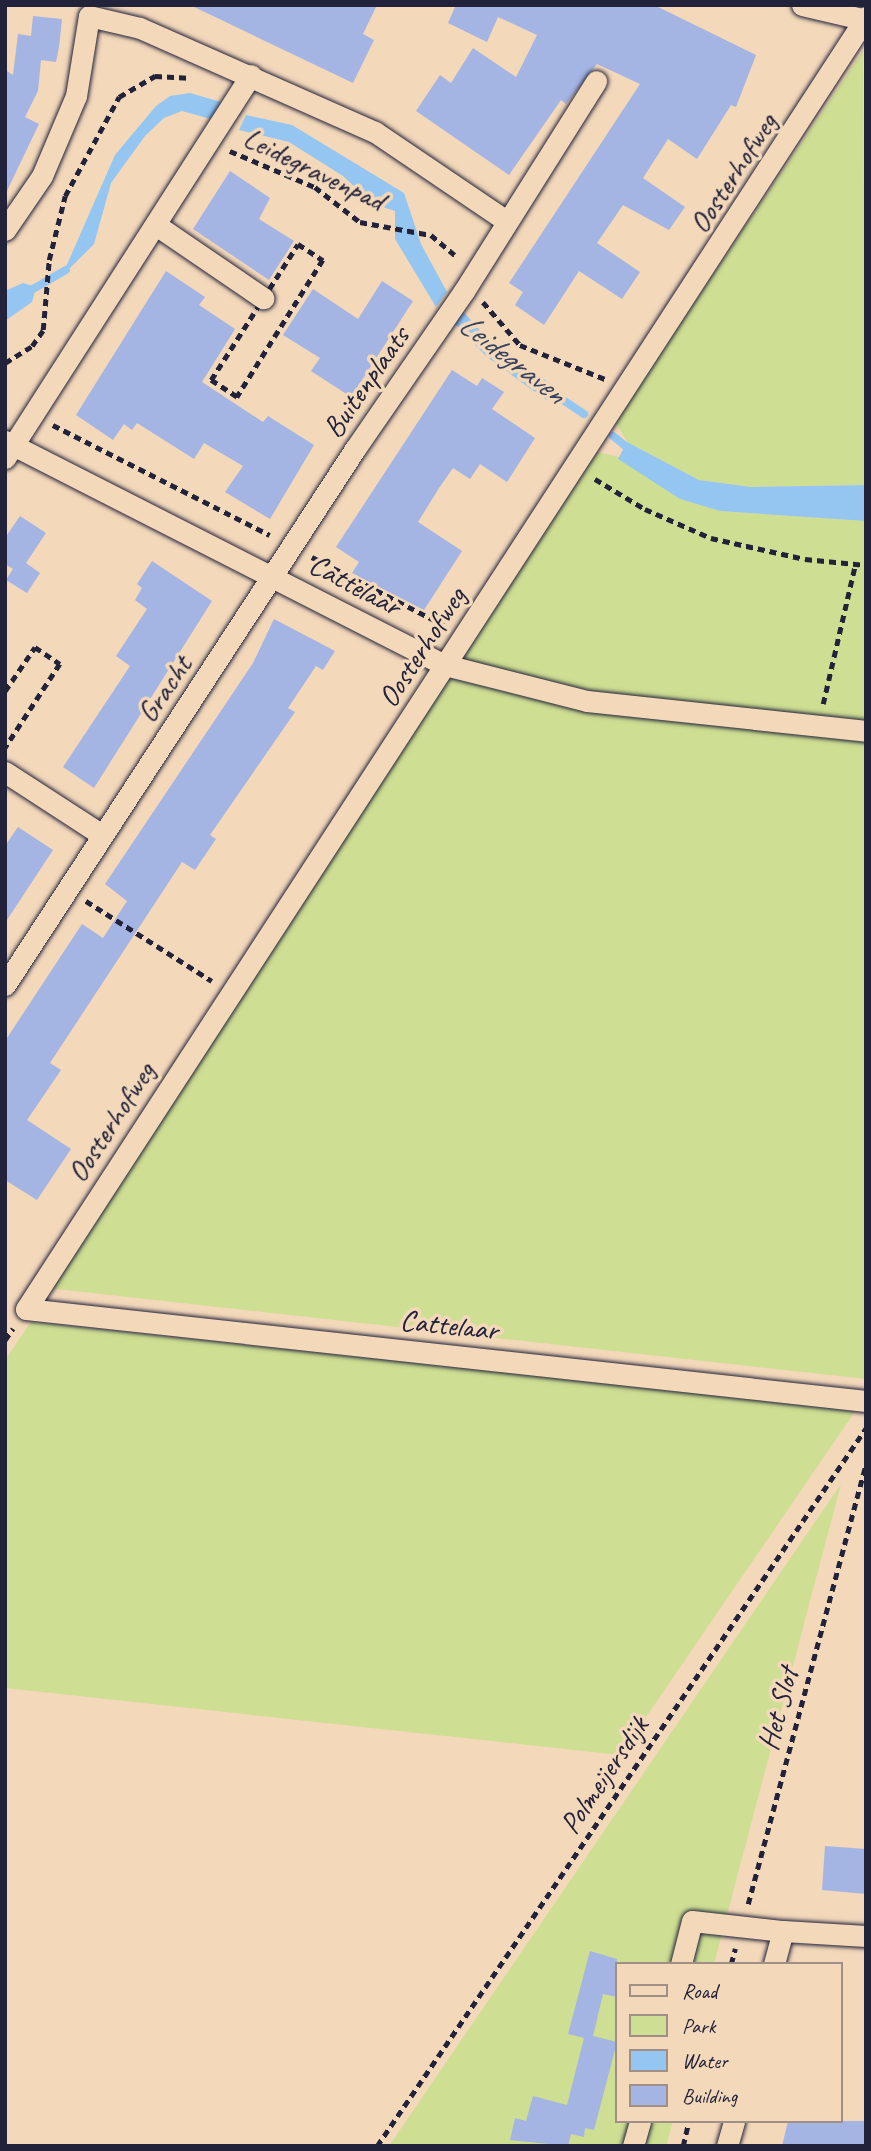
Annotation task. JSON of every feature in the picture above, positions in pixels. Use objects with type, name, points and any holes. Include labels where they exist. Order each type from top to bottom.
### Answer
[{"type":"street","points":[[802,5],[865,19]]},
{"type":"street","points":[[5,230],[42,176],[76,96],[89,16],[140,28],[375,132],[505,220]]},
{"type":"street","name":"Oosterhofweg","points":[[26,1309],[230,992],[632,384],[865,19]]},
{"type":"street","points":[[8,448],[33,415],[235,104],[251,75]]},
{"type":"street","name":"Buitenplaats","points":[[275,576],[468,286],[505,220],[596,81]]},
{"type":"street","points":[[156,225],[263,298]]},
{"type":"street","name":"Cattelaar","points":[[8,448],[275,576],[445,666],[587,701],[866,731]]},
{"type":"street","name":"Gracht","points":[[5,985],[275,576]]},
{"type":"street","points":[[5,772],[102,835]]},
{"type":"street","name":"Cattelaar","points":[[26,1309],[866,1401]]},
{"type":"street","points":[[682,1962],[692,1921],[783,1931],[866,1936]]},
{"type":"street","points":[[775,1962],[783,1931]]},
{"type":"street","points":[[633,2146],[639,2123]]},
{"type":"street","points":[[727,2146],[733,2123]]},
{"type":"path","points":[[5,363],[32,346],[43,330],[49,260],[65,196],[119,97],[155,76],[195,80]]},
{"type":"path","name":"Leidegravenpad","points":[[211,141],[315,187],[360,222],[431,235],[456,255],[468,286],[520,345],[583,374],[632,384]]},
{"type":"path","points":[[33,415],[464,636]]},
{"type":"path","points":[[576,467],[645,509],[711,538],[866,565]]},
{"type":"path","points":[[819,726],[855,565]]},
{"type":"path","points":[[5,691],[35,647],[60,664],[5,748]]},
{"type":"path","points":[[67,889],[230,992]]},
{"type":"path","name":"Polmeijersdijk","points":[[377,2146],[866,1428]]},
{"type":"path","name":"Het Slot","points":[[732,1962],[866,1465]]},
{"type":"path","points":[[682,2146],[688,2123]]},
{"type":"green space","points":[[863,51],[866,485],[751,487],[699,480],[627,442],[615,421]]},
{"type":"green space","points":[[597,452],[619,457],[680,499],[720,511],[866,521],[866,1379],[47,1288]]},
{"type":"green space","points":[[31,1322],[856,1410],[620,1755],[5,1688],[5,1360]]},
{"type":"green space","points":[[841,1484],[715,1962],[616,1962],[616,2123],[672,2123],[666,2146],[389,2146]]},
{"type":"water","points":[[190,93],[221,102],[211,119],[182,111],[164,118],[145,136],[111,183],[94,244],[62,276],[115,155],[156,106],[170,96]]},
{"type":"water","points":[[246,115],[292,125],[404,193],[421,244],[447,292],[436,307],[395,239],[395,211],[373,204],[343,176],[289,142],[239,130]]},
{"type":"water","points":[[23,283],[36,287],[32,302],[5,321],[5,291]]},
{"type":"water","points":[[460,308],[495,347],[556,387],[546,400],[486,356],[452,321]]},
{"type":"water","points":[[627,442],[699,480],[751,487],[866,485],[866,521],[720,511],[680,499],[618,459]]},
{"type":"building","points":[[190,5],[377,5],[363,34],[374,40],[353,83]]},
{"type":"building","points":[[456,5],[654,5],[756,55],[736,107],[731,105],[697,159],[668,139],[643,178],[685,207],[669,230],[623,205],[597,243],[640,272],[622,299],[579,271],[544,325],[515,305],[523,292],[509,283],[640,84],[597,64],[566,104],[561,100],[509,175],[416,111],[440,75],[451,83],[473,48],[516,77],[537,35],[498,17],[487,42],[448,23]]},
{"type":"building","points":[[33,16],[62,19],[59,47],[56,62],[41,60],[38,91],[25,117],[39,124],[5,195],[5,70],[13,75],[18,34],[31,36]]},
{"type":"building","points":[[230,171],[270,198],[259,219],[294,241],[269,280],[193,229]]},
{"type":"building","points":[[166,271],[205,297],[199,305],[235,329],[202,382],[263,422],[268,416],[314,445],[270,519],[225,492],[243,466],[204,443],[194,459],[137,423],[132,430],[124,424],[113,440],[76,415]]},
{"type":"building","points":[[382,281],[413,301],[351,397],[311,371],[320,358],[283,335],[313,289],[358,319]]},
{"type":"building","points":[[452,370],[477,386],[482,378],[504,392],[492,409],[535,438],[507,482],[480,464],[470,479],[453,468],[439,488],[418,522],[462,551],[424,610],[352,573],[359,562],[336,547]]},
{"type":"building","points":[[20,516],[46,533],[26,563],[40,573],[27,593],[6,580],[13,569],[5,564],[5,538]]},
{"type":"building","points":[[152,561],[212,601],[94,788],[63,767],[130,666],[116,656],[147,609],[135,600],[142,588],[137,584]]},
{"type":"building","points":[[274,619],[335,651],[323,670],[316,666],[288,708],[295,712],[210,835],[216,839],[195,870],[182,862],[50,1063],[61,1070],[27,1120],[71,1149],[37,1200],[5,1180],[5,1041],[82,924],[103,938],[127,901],[105,884],[253,663]]},
{"type":"building","points":[[18,827],[53,850],[5,923],[5,846]]},
{"type":"building","points":[[825,1846],[866,1849],[866,1894],[822,1890]]},
{"type":"building","points":[[590,1951],[617,1959],[616,1997],[603,1994],[593,2036],[616,2042],[594,2130],[585,2128],[584,2137],[571,2134],[568,2146],[510,2140],[515,2118],[526,2121],[533,2096],[567,2105],[584,2038],[568,2034]]},
{"type":"building","points":[[866,2121],[864,2146],[782,2146],[788,2123]]},
{"type":"waterway","name":"Leidegraven","points":[[26,293],[66,270]]},
{"type":"waterway","name":"Leidegraven","points":[[545,388],[584,414]]},
{"type":"waterway","name":"Leidegraven","points":[[613,436],[633,452]]}]
